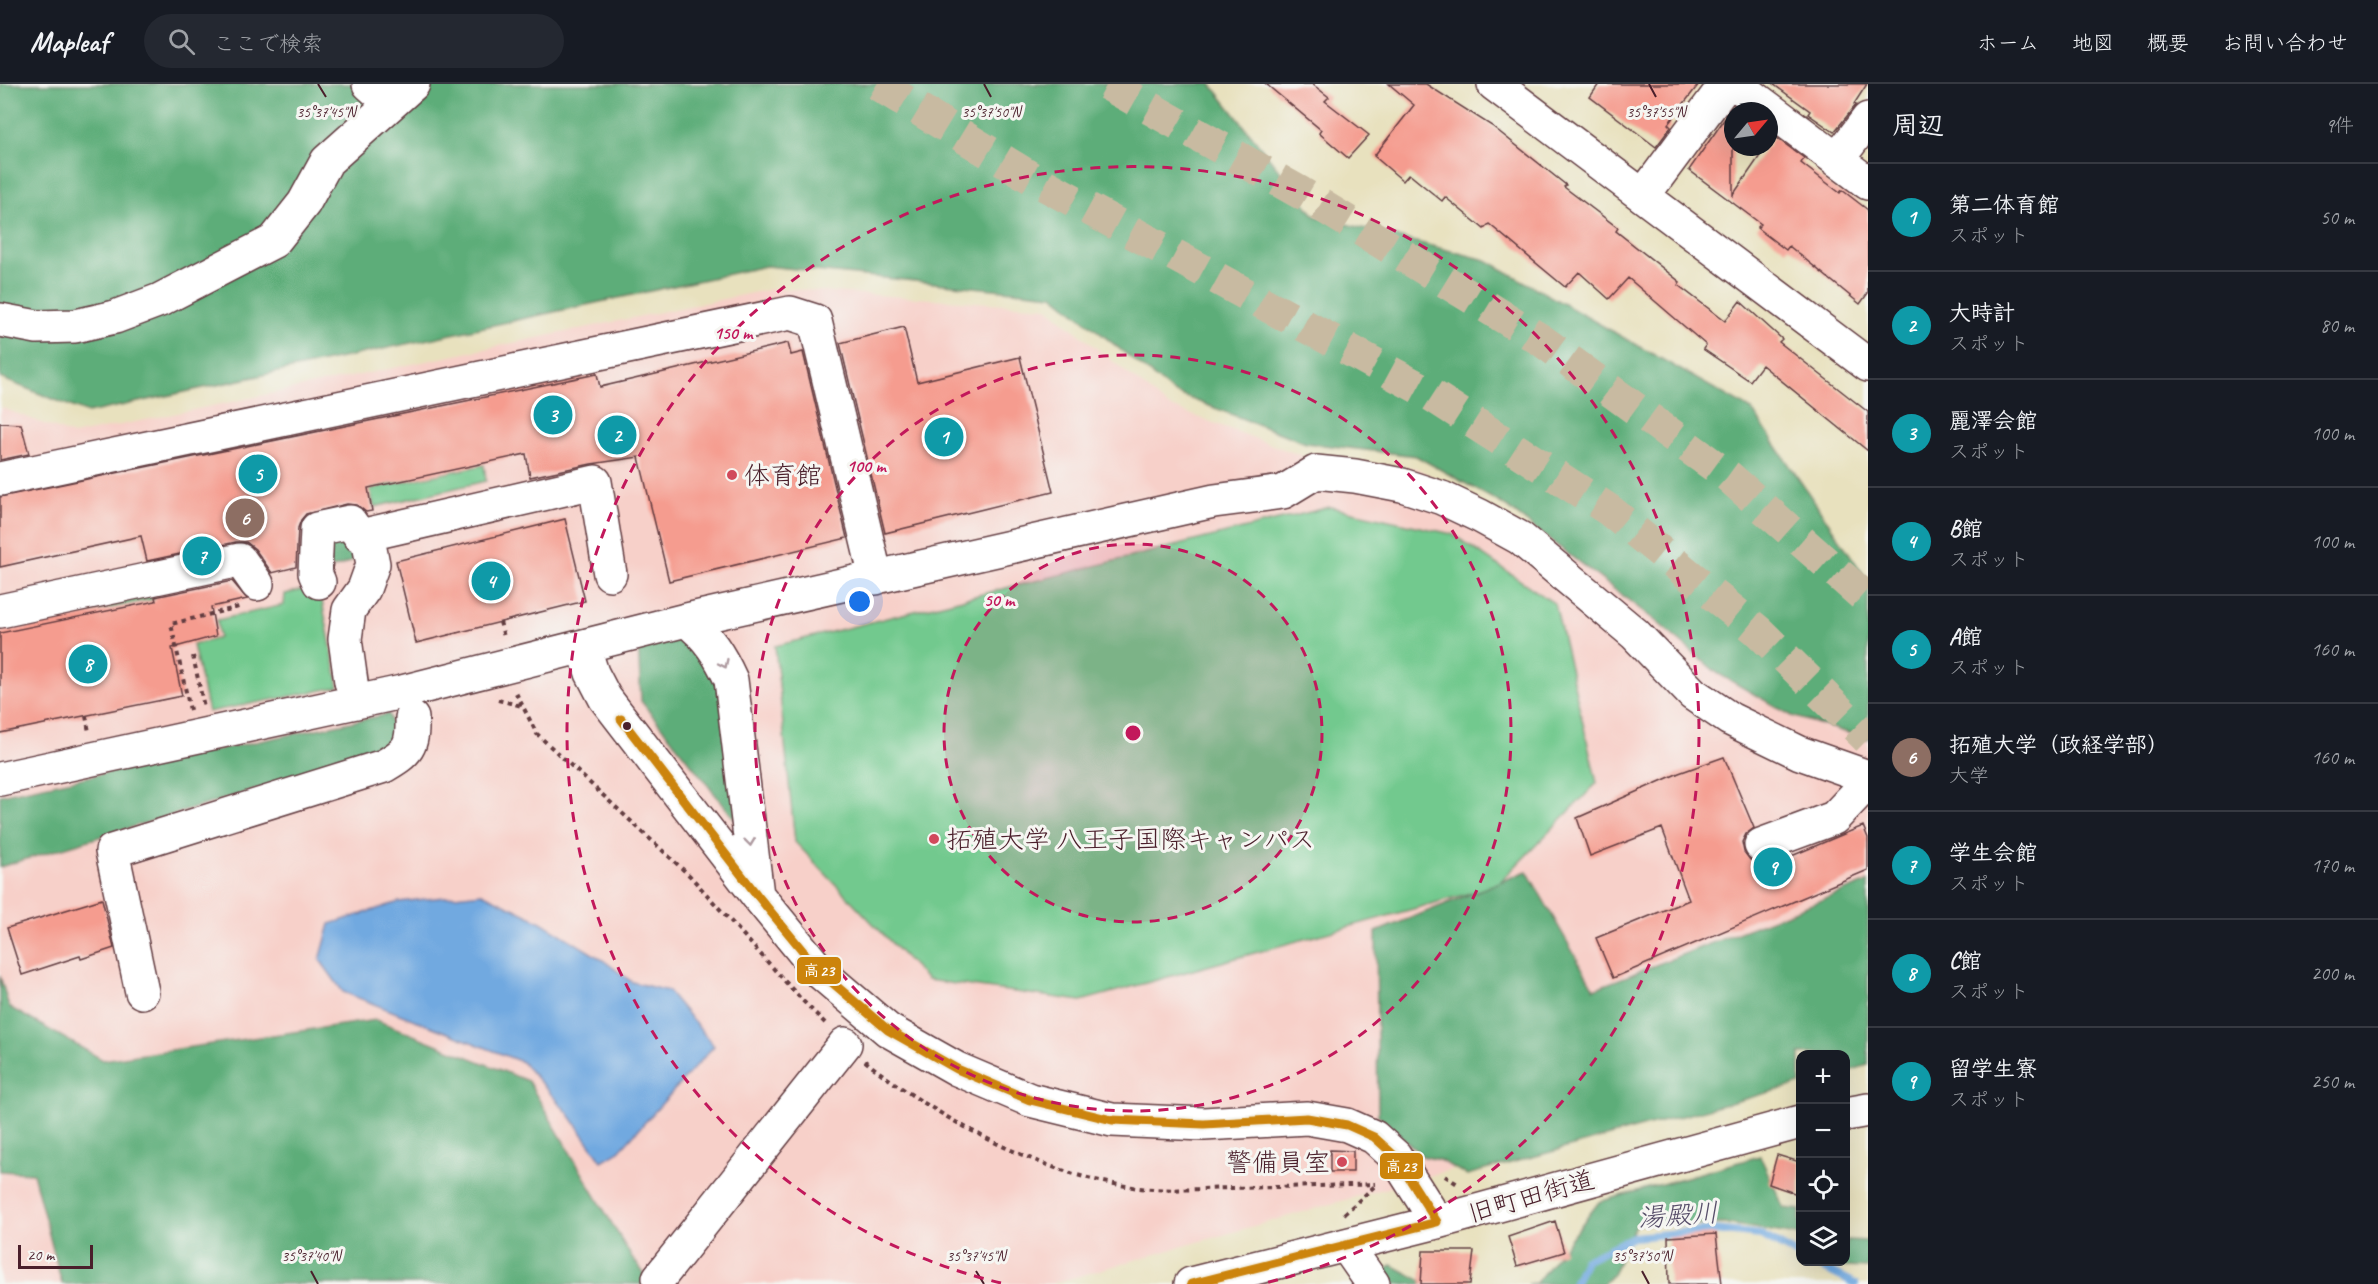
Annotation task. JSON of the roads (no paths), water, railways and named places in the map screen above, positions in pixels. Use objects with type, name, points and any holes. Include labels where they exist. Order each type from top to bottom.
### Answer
[{"type":"street","points":[[1494,84],[1868,365]]},
{"type":"street","points":[[1643,196],[1726,84]]},
{"type":"street","points":[[1736,84],[1868,183]]},
{"type":"street","points":[[0,320],[37,327],[75,326],[115,317],[160,300],[274,241],[304,203],[327,161],[391,90]]},
{"type":"street","points":[[1838,160],[1868,119]]},
{"type":"street","points":[[0,479],[790,312],[815,321],[876,578]]},
{"type":"street","points":[[0,779],[402,692],[584,648],[686,620],[1214,501],[1283,492],[1316,472],[1402,485],[1442,498],[1520,538],[1635,634],[1693,694],[1730,719],[1800,753],[1868,777]]},
{"type":"street","points":[[319,582],[315,573],[317,529],[350,522],[360,536],[595,482],[610,574]]},
{"type":"street","points":[[351,682],[345,639],[349,610],[364,589],[373,564],[367,534]]},
{"type":"street","points":[[0,611],[240,560],[254,594]]},
{"type":"street","points":[[686,620],[699,630],[718,653],[731,680],[756,895]]},
{"type":"street","points":[[584,648],[592,673],[605,698],[756,895],[820,973],[888,1030],[957,1069],[1030,1100],[1112,1120],[1204,1124],[1307,1118],[1347,1125],[1374,1137],[1395,1156],[1437,1222]]},
{"type":"street","points":[[142,992],[112,851],[384,766],[405,754],[413,737],[412,718]]},
{"type":"street","points":[[1761,845],[1834,818],[1868,782]]},
{"type":"street","points":[[659,1278],[845,1044]]},
{"type":"street","points":[[1850,1113],[1868,1110]]},
{"type":"street","name":"旧町田街道","points":[[1191,1284],[1342,1232],[1437,1222],[1796,1123]]},
{"type":"street","points":[[1342,1232],[1373,1284]]},
{"type":"water","points":[[482,893],[541,922],[603,960],[632,982],[668,991],[714,1046],[619,1151],[602,1161],[568,1113],[522,1062],[343,992],[320,960],[330,924],[399,902]]},
{"type":"waterway","name":"湯殿川","points":[[1574,1284],[1585,1260],[1633,1237],[1714,1230],[1761,1235],[1796,1254]]},
{"type":"waterway","name":"湯殿川","points":[[1819,1266],[1855,1284]]},
{"type":"tunnel","points":[[877,84],[1030,177],[1425,391],[1609,510],[1758,631],[1868,739]]},
{"type":"tunnel","points":[[1107,84],[1301,193],[1541,340],[1728,476],[1868,600]]},
{"type":"place","name":"麗澤会館","points":[[553,415]]},
{"type":"place","name":"大時計","points":[[617,435]]},
{"type":"place","name":"第二体育館","points":[[944,437]]},
{"type":"place","name":"A館","points":[[258,474]]},
{"type":"place","name":"体育館","points":[[732,475]]},
{"type":"place","name":"拓殖大学（政経学部）","points":[[245,518]]},
{"type":"place","name":"学生会館","points":[[202,556]]},
{"type":"place","name":"B館","points":[[491,581]]},
{"type":"place","name":"C館","points":[[88,664]]},
{"type":"place","name":"拓殖大学 八王子国際キャンパス","points":[[934,839]]},
{"type":"place","name":"留学生寮","points":[[1773,867]]},
{"type":"place","name":"警備員室","points":[[1342,1162]]}]
